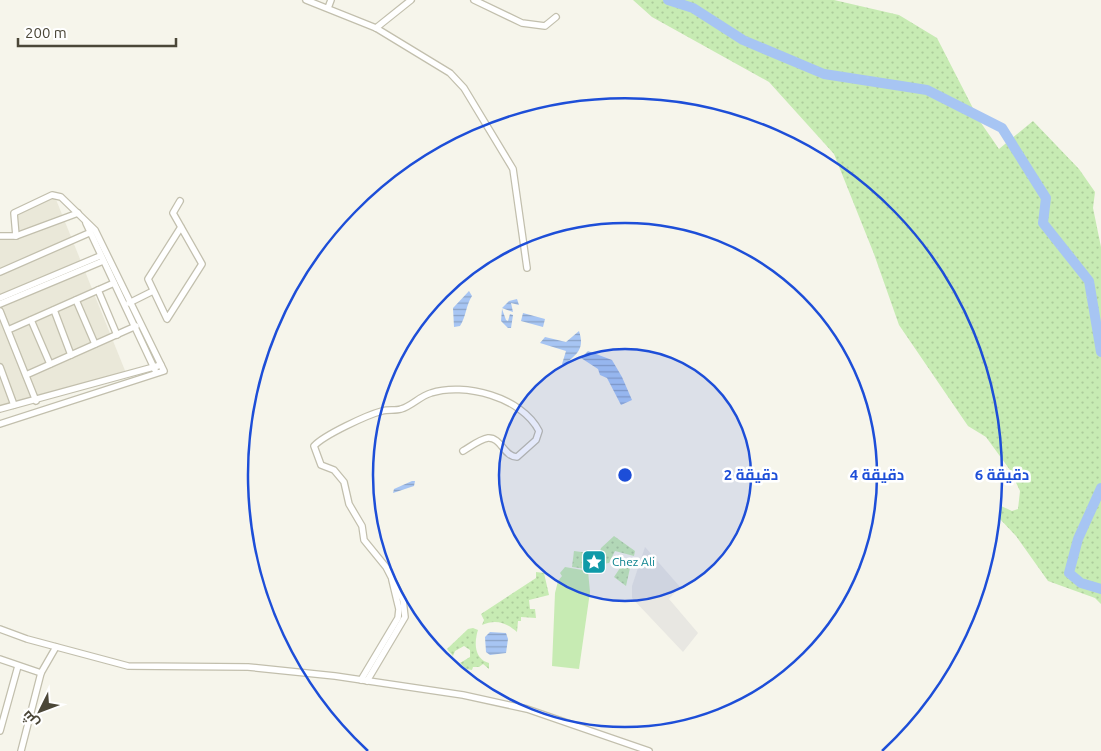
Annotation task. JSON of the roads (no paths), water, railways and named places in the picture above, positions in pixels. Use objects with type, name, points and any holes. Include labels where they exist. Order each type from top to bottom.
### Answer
[{"type":"street","points":[[306,0],[376,28],[450,73],[464,88],[513,169],[527,268]]},
{"type":"street","points":[[328,8],[331,0]]},
{"type":"street","points":[[376,28],[411,0]]},
{"type":"street","points":[[474,0],[522,23],[540,27],[548,25],[556,17]]},
{"type":"street","points":[[483,4],[489,0]]},
{"type":"street","points":[[16,236],[14,213],[52,195],[61,198],[78,213],[95,230],[157,374]]},
{"type":"street","points":[[180,201],[173,212],[202,264],[167,319],[148,279],[181,227]]},
{"type":"street","points":[[0,236],[16,236],[78,213]]},
{"type":"street","points":[[0,424],[164,371],[101,259],[86,223]]},
{"type":"street","points":[[0,272],[89,233]]},
{"type":"street","points":[[0,298],[101,259]]},
{"type":"street","points":[[0,304],[101,259]]},
{"type":"street","points":[[8,330],[114,283]]},
{"type":"street","points":[[98,290],[117,334]]},
{"type":"street","points":[[127,303],[153,291]]},
{"type":"street","points":[[76,300],[94,344]]},
{"type":"street","points":[[54,310],[71,355]]},
{"type":"street","points":[[0,311],[26,375],[46,409]]},
{"type":"street","points":[[31,320],[50,364]]},
{"type":"street","points":[[26,375],[136,326]]},
{"type":"street","points":[[0,409],[39,400],[161,364]]},
{"type":"street","points":[[0,367],[14,405]]},
{"type":"street","points":[[110,379],[113,388]]},
{"type":"street","points":[[89,386],[91,394]]},
{"type":"street","points":[[364,681],[398,618],[399,595],[391,576],[378,554],[364,540],[362,526],[349,504],[344,482],[334,470],[322,465],[315,445],[367,416],[387,410],[402,409],[431,393],[460,389],[478,391],[508,403],[524,414],[539,431],[536,440],[515,458],[491,439],[484,439],[462,451]]},
{"type":"street","points":[[66,392],[68,402]]},
{"type":"street","points":[[21,404],[24,416]]},
{"type":"street","points":[[0,629],[56,647],[128,666],[248,667],[463,695],[519,707],[650,751]]},
{"type":"street","points":[[21,751],[42,673],[56,647]]},
{"type":"street","points":[[0,659],[42,673]]},
{"type":"street","points":[[0,731],[18,666]]},
{"type":"water","points":[[469,291],[472,296],[464,319],[460,326],[454,327],[453,308]]},
{"type":"water","points":[[517,299],[519,305],[511,303],[513,312],[502,308],[509,301]]},
{"type":"water","points":[[502,309],[506,320],[508,321],[510,314],[513,315],[511,328],[508,328],[501,321]]},
{"type":"water","points":[[523,313],[545,319],[543,327],[521,321]]},
{"type":"water","points":[[579,331],[581,342],[579,351],[564,365],[562,364],[566,351],[540,343],[545,337],[566,342]]},
{"type":"water","points":[[588,351],[612,360],[632,400],[621,405],[607,378],[600,375],[598,369],[581,358]]},
{"type":"water","points":[[415,481],[414,486],[393,493],[394,489]]},
{"type":"water","points":[[490,632],[506,633],[508,639],[506,653],[490,655],[486,652],[485,637]]},
{"type":"waterway","points":[[668,0],[693,8],[743,40],[824,74],[927,90],[1002,128],[1046,198],[1043,223],[1089,281],[1101,352]]},
{"type":"waterway","points":[[1101,488],[1078,539],[1069,573],[1081,583],[1101,589]]},
{"type":"place","name":"Chez Ali","points":[[594,562]]}]
